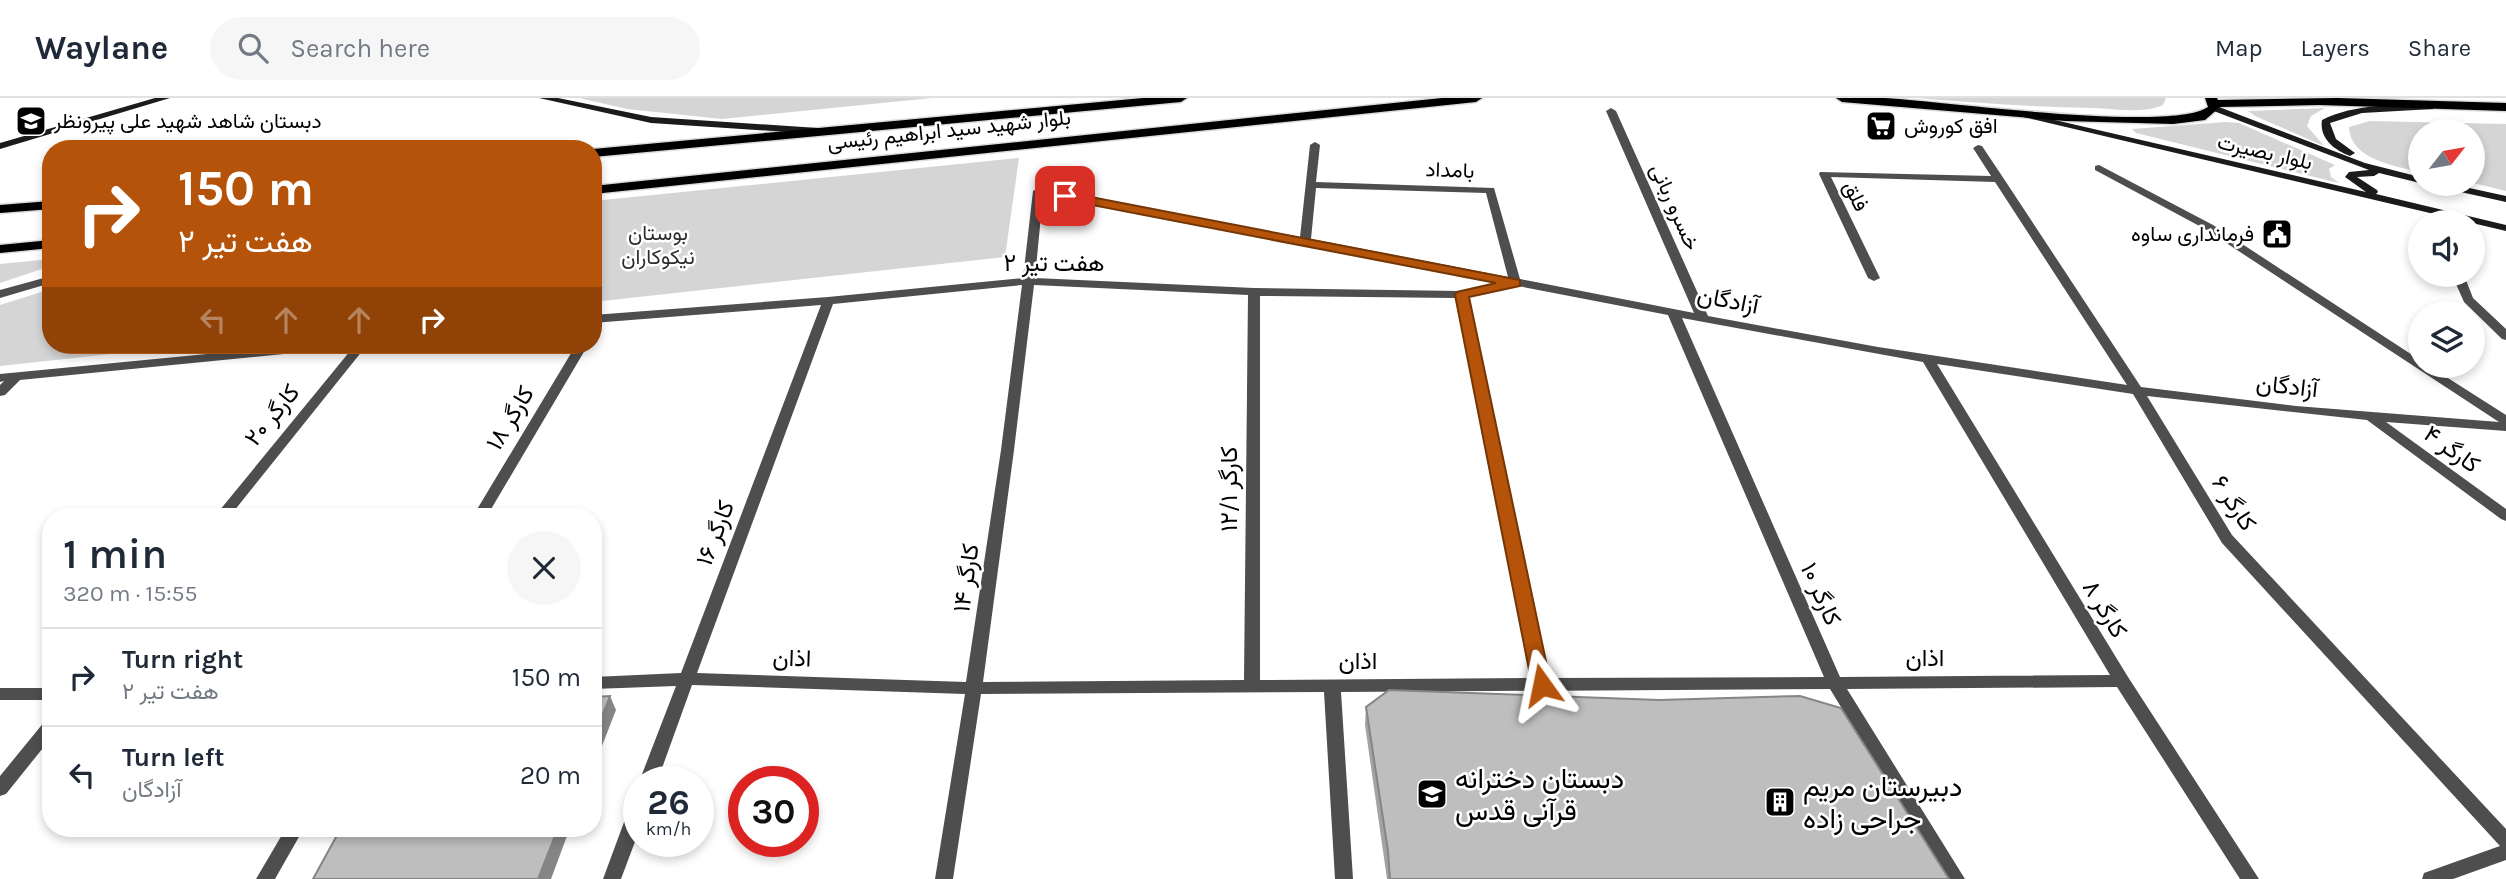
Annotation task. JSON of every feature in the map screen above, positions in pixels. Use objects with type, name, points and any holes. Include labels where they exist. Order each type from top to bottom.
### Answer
[{"type":"main road","points":[[0,146],[165,98]]},
{"type":"main road","points":[[544,98],[651,120],[830,131]]},
{"type":"main road","name":"بلوار شهید سید ابراهیم رئیسی","points":[[602,152],[1181,98]]},
{"type":"main road","name":"بلوار شهید سید ابراهیم رئیسی","points":[[602,189],[1476,98]]},
{"type":"main road","points":[[1842,98],[2015,114],[2180,120],[2201,117],[2213,103],[2315,99],[2506,107]]},
{"type":"main road","name":"بلوار بصیرت","points":[[2213,103],[2361,165],[2408,177]]},
{"type":"main road","points":[[2382,171],[2337,146],[2326,135],[2325,122],[2334,116],[2364,111],[2442,106]]},
{"type":"main road","name":"بلوار بصیرت","points":[[2015,114],[2506,228]]},
{"type":"main road","points":[[2408,179],[2362,173],[2350,177],[2366,189],[2424,209]]},
{"type":"main road","points":[[2485,195],[2506,200]]},
{"type":"main road","points":[[0,209],[42,206]]},
{"type":"main road","points":[[0,249],[42,245]]},
{"type":"street","name":"خسرو ربانی","points":[[1611,111],[1703,319]]},
{"type":"street","points":[[1305,242],[1315,145]]},
{"type":"street","name":"کارگر ۶","points":[[1978,148],[2138,392],[2227,539],[2506,841]]},
{"type":"street","points":[[2099,168],[2210,227],[2408,357]]},
{"type":"street","name":"فلق","points":[[1874,278],[1824,174],[1999,179]]},
{"type":"street","name":"بامداد","points":[[1312,185],[1490,190],[1515,283]]},
{"type":"street","name":"آزادگان","points":[[1029,281],[1038,191],[1703,319],[1927,359],[2138,392],[2372,419],[2506,427]]},
{"type":"street","name":"هفت تیر ۲","points":[[602,320],[1029,281],[1254,292],[1461,295],[1515,283]]},
{"type":"street","name":"کارگر ۱۴","points":[[944,879],[974,688],[1029,281]]},
{"type":"street","points":[[0,294],[42,282]]},
{"type":"street","points":[[2463,287],[2468,299],[2506,336]]},
{"type":"street","name":"کارگر ۱۲/۱","points":[[1252,687],[1254,292]]},
{"type":"street","points":[[1461,295],[1542,685]]},
{"type":"street","name":"کارگر ۱۶","points":[[654,766],[828,301]]},
{"type":"street","name":"کارگر ۱۰","points":[[1672,312],[1835,683],[1956,879]]},
{"type":"street","points":[[0,378],[242,354]]},
{"type":"street","name":"کارگر ۲۰","points":[[229,508],[354,354]]},
{"type":"street","name":"کارگر ۱۸","points":[[485,508],[577,354]]},
{"type":"street","name":"کارگر ۸","points":[[1927,359],[2122,681],[2250,879]]},
{"type":"street","points":[[0,392],[17,376]]},
{"type":"street","points":[[2440,378],[2506,421]]},
{"type":"street","name":"کارگر ۴","points":[[2372,419],[2506,516]]},
{"type":"street","name":"اذان","points":[[602,683],[686,679],[974,688],[2122,681]]},
{"type":"street","points":[[1332,686],[1344,879]]},
{"type":"street","points":[[0,694],[42,694]]},
{"type":"street","points":[[0,789],[42,737]]},
{"type":"street","points":[[265,879],[290,837]]},
{"type":"street","points":[[612,879],[623,849]]},
{"type":"street","points":[[2431,879],[2506,852]]},
{"type":"green space","points":[[579,98],[932,98],[722,119],[627,109]]},
{"type":"green space","points":[[1917,98],[2166,98],[2163,105],[2155,108],[2129,110]]},
{"type":"green space","points":[[2325,108],[2311,116],[2307,126],[2324,146],[2248,111]]},
{"type":"green space","points":[[2370,121],[2408,122],[2408,169],[2365,154],[2351,138],[2349,127]]},
{"type":"green space","points":[[2239,123],[2335,165],[2329,169],[2331,177],[2339,183],[2136,133],[2132,129]]},
{"type":"green space","points":[[2485,124],[2506,124],[2506,191],[2485,186]]},
{"type":"green space","name":"بوستان نیکوکاران","points":[[1019,158],[1005,257],[602,301],[602,200]]},
{"type":"green space","points":[[42,260],[42,269],[0,283],[0,264]]},
{"type":"green space","points":[[42,292],[42,354],[111,354],[0,366],[0,305]]},
{"type":"building","points":[[1389,690],[1659,700],[1800,696],[1841,708],[1949,879],[1390,879],[1366,707]]},
{"type":"building","points":[[602,696],[610,696],[602,716]]},
{"type":"building","points":[[336,837],[554,837],[538,879],[313,879]]},
{"type":"place","name":"دبستان شاهد شهید علی پیرونظر","points":[[31,121]]},
{"type":"place","name":"افق کوروش","points":[[1881,126]]},
{"type":"place","name":"فرمانداری ساوه","points":[[2277,234]]},
{"type":"place","name":"دبستان دخترانه قرآنی قدس","points":[[1432,794]]},
{"type":"place","name":"دبیرستان مریم جراحی زاده","points":[[1780,802]]},
{"type":"route","points":[[1065,196],[1515,283],[1461,295],[1542,685]]}]
